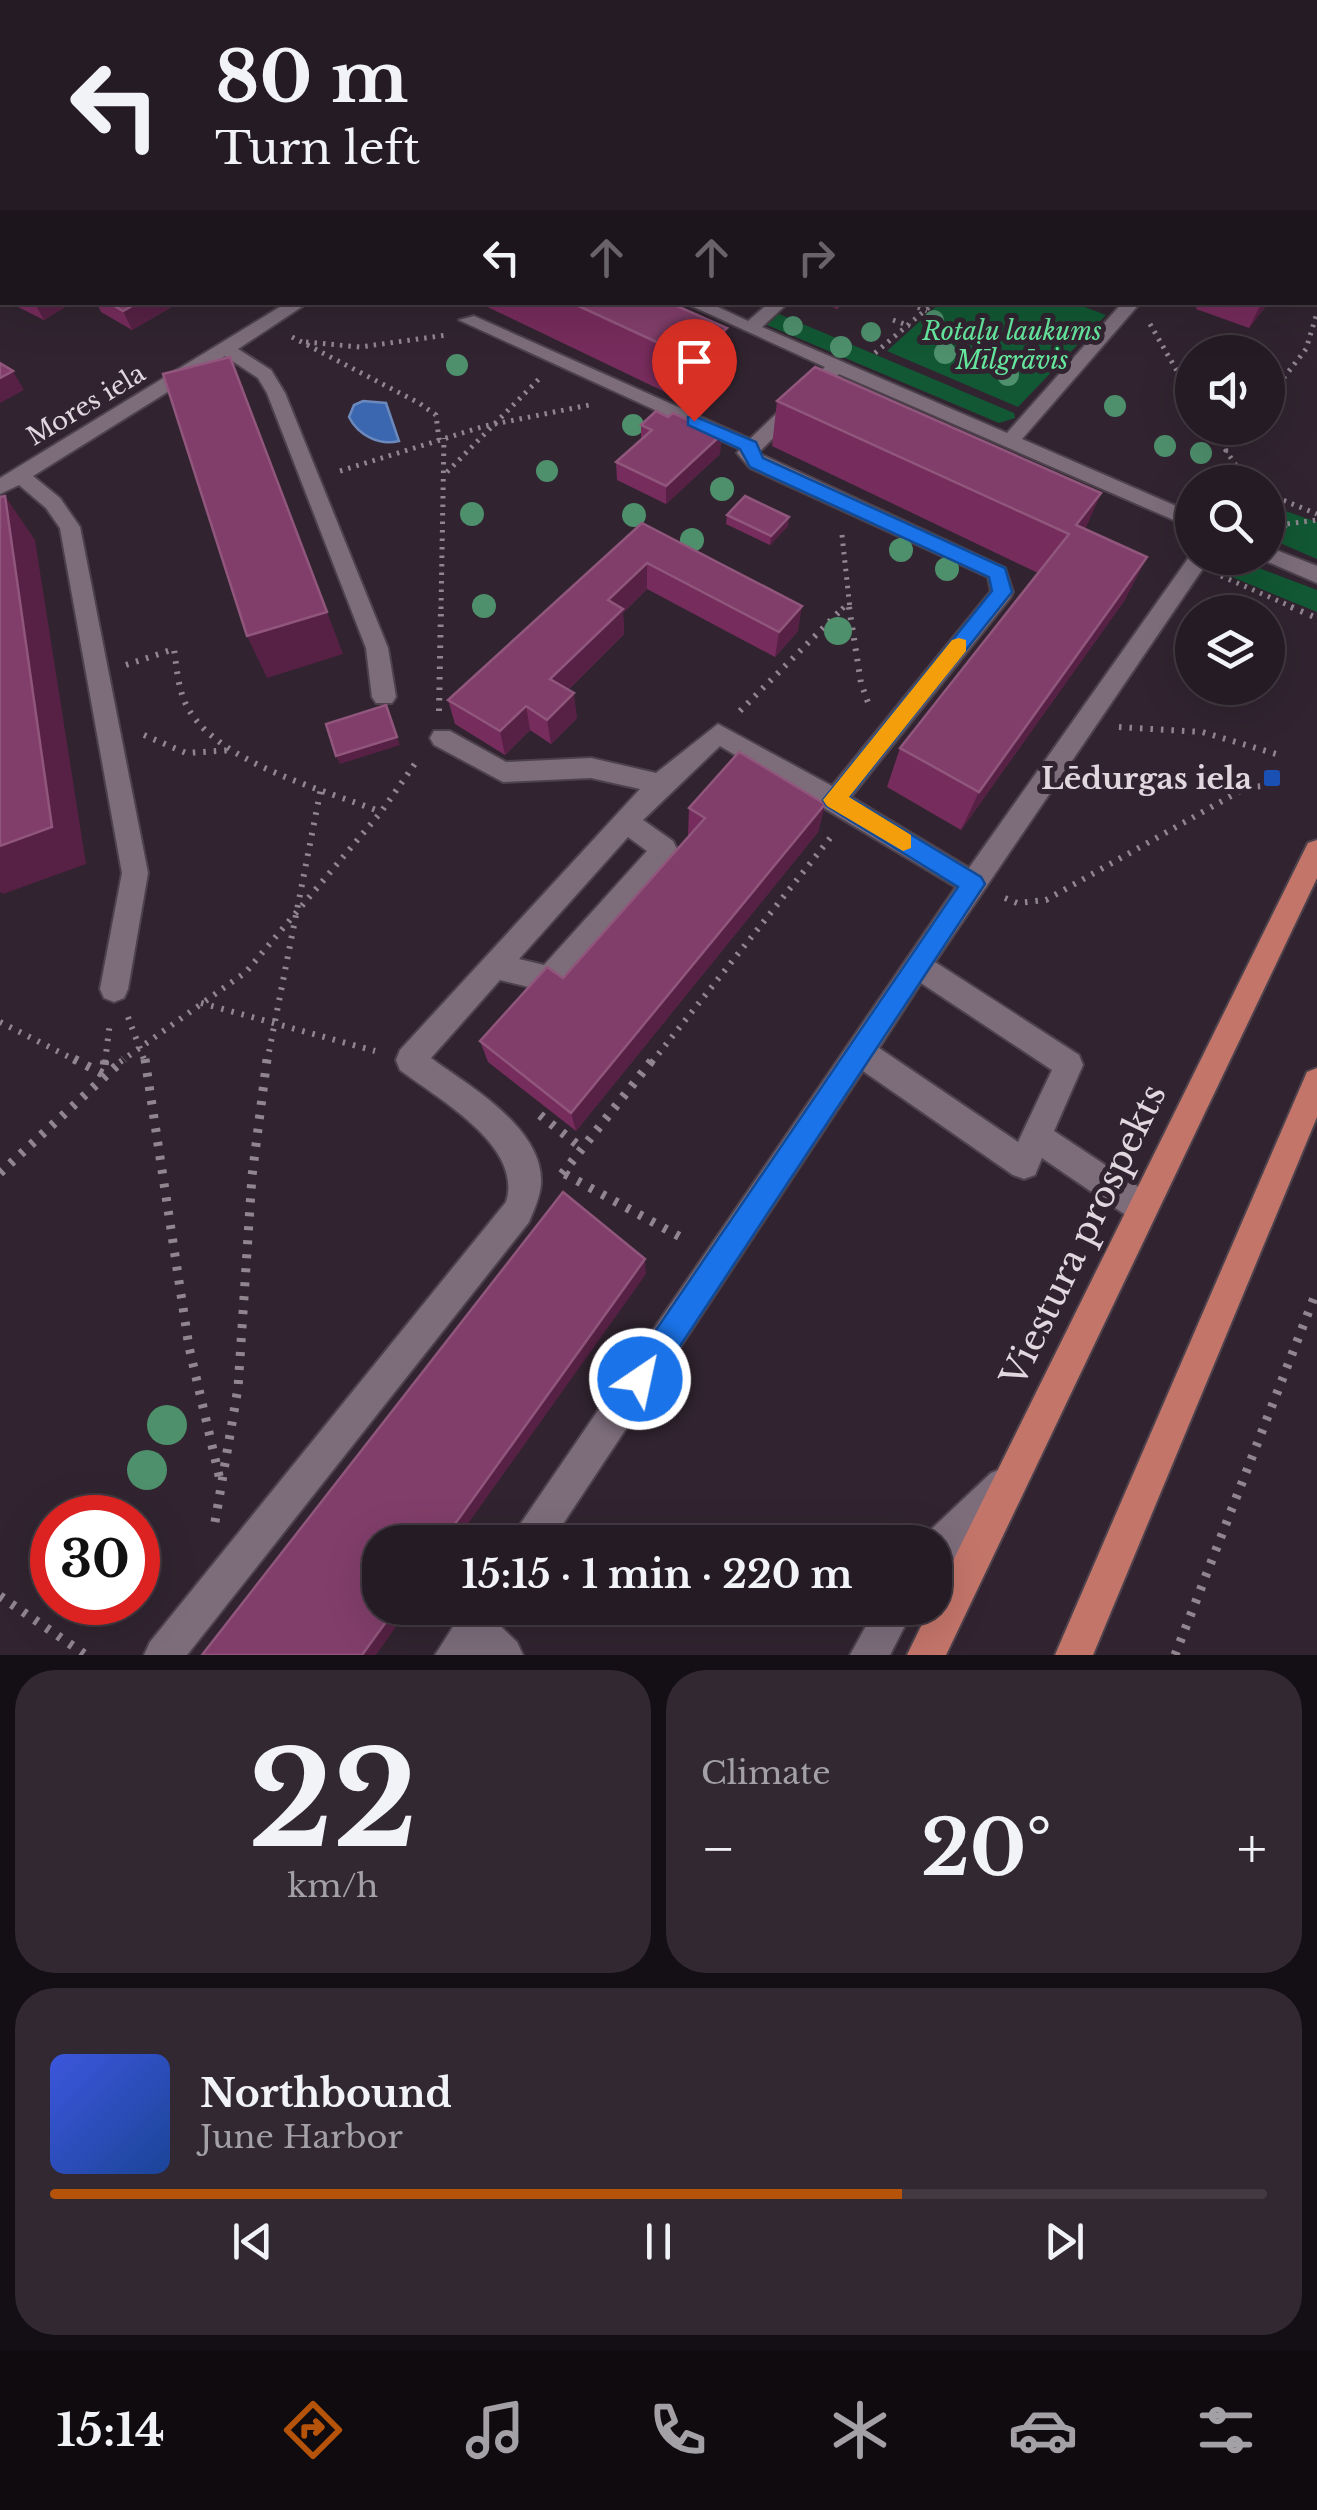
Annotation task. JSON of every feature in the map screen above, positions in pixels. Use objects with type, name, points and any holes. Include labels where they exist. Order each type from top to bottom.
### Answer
[{"type":"main road","name":"Viestura prospekts","points":[[926,1655],[1317,851]]},
{"type":"main road","points":[[1074,1655],[1317,1082]]},
{"type":"street","points":[[699,305],[1175,514]]},
{"type":"street","points":[[750,328],[777,305]]},
{"type":"street","name":"Mores iela","points":[[10,481],[293,307]]},
{"type":"street","points":[[1010,441],[1138,307]]},
{"type":"street","points":[[472,322],[750,446]]},
{"type":"street","points":[[226,349],[265,374],[377,648],[384,697]]},
{"type":"street","points":[[837,366],[747,453],[757,462],[998,573],[1002,592],[891,730],[843,805]]},
{"type":"street","points":[[10,481],[53,503],[70,527],[135,873],[114,990]]},
{"type":"street","points":[[1285,561],[1317,575]]},
{"type":"street","points":[[541,1525],[973,884],[1188,575]]},
{"type":"street","points":[[163,1655],[518,1211],[526,1180],[521,1161],[503,1134],[410,1060],[660,784],[718,733],[973,884]]},
{"type":"street","points":[[435,736],[504,772],[591,768],[660,784]]},
{"type":"street","points":[[495,966],[549,979],[664,849],[626,822]]},
{"type":"street","points":[[860,1052],[1024,1164],[1069,1065],[918,966]]},
{"type":"street","points":[[1036,1138],[1141,1207]]},
{"type":"street","points":[[952,1535],[1007,1482]]},
{"type":"street","points":[[870,1655],[887,1625]]},
{"type":"street","points":[[472,1629],[504,1655]]},
{"type":"path","points":[[912,305],[926,311]]},
{"type":"path","points":[[879,352],[931,305]]},
{"type":"path","points":[[1138,307],[1175,368]]},
{"type":"path","points":[[1285,377],[1306,350],[1317,313]]},
{"type":"path","points":[[893,320],[910,326]]},
{"type":"path","points":[[300,341],[377,346],[446,335],[472,322]]},
{"type":"path","points":[[0,1173],[103,1074],[246,972],[381,812],[435,736],[442,704],[446,473],[436,415],[286,334]]},
{"type":"path","points":[[446,473],[558,360]]},
{"type":"path","points":[[310,482],[497,424],[639,396]]},
{"type":"path","points":[[1221,445],[1235,465]]},
{"type":"path","points":[[1225,452],[1231,445]]},
{"type":"path","points":[[1285,502],[1317,517]]},
{"type":"path","points":[[861,510],[839,539],[860,683],[874,718],[891,730]]},
{"type":"path","points":[[1285,525],[1317,517]]},
{"type":"path","points":[[723,737],[736,715],[848,602]]},
{"type":"path","points":[[99,674],[174,649],[180,684],[192,716],[234,750],[381,812]]},
{"type":"path","points":[[108,720],[186,752],[234,750]]},
{"type":"path","points":[[1082,727],[1194,728],[1226,734],[1283,756]]},
{"type":"path","points":[[973,884],[1016,904],[1046,900],[1247,787],[1268,786]]},
{"type":"path","points":[[213,1534],[239,1385],[255,1147],[273,1025],[321,788]]},
{"type":"path","points":[[565,1174],[843,805]]},
{"type":"path","points":[[114,990],[143,1046],[189,1347],[222,1487]]},
{"type":"path","points":[[103,1074],[114,990]]},
{"type":"path","points":[[201,1003],[410,1060]]},
{"type":"path","points":[[0,1022],[103,1074]]},
{"type":"path","points":[[527,1105],[582,1149]]},
{"type":"path","points":[[526,1180],[565,1174],[684,1240]]},
{"type":"path","points":[[1175,1655],[1317,1290]]},
{"type":"path","points":[[0,1596],[86,1655]]},
{"type":"green space","name":"Rotaļu laukums Mīlgrāvis","points":[[938,305],[1079,305],[1106,315],[1018,407],[887,351]]},
{"type":"green space","points":[[779,314],[1014,413],[1015,418],[999,423],[767,325]]},
{"type":"green space","points":[[1285,511],[1317,522],[1317,559],[1285,545]]},
{"type":"green space","points":[[1227,575],[1277,575],[1317,590],[1317,612],[1285,599],[1285,595],[1276,595]]},
{"type":"water","points":[[363,401],[386,403],[399,441],[370,438],[358,429],[349,417],[354,405]]},
{"type":"building","points":[[576,305],[675,305],[727,328],[691,358]]},
{"type":"building","points":[[230,357],[327,612],[247,636],[163,374]]},
{"type":"building","points":[[0,363],[13,371],[0,378]]},
{"type":"building","points":[[815,367],[1101,493],[1076,525],[1147,557],[979,792],[900,748],[1069,534],[777,401]]},
{"type":"building","points":[[656,411],[668,417],[673,413],[721,435],[666,486],[616,462],[652,430],[641,425]]},
{"type":"building","points":[[5,496],[52,827],[0,846],[0,497]]},
{"type":"building","points":[[745,496],[789,517],[771,536],[727,515]]},
{"type":"building","points":[[642,523],[802,606],[779,632],[647,563],[608,600],[623,609],[550,679],[574,693],[547,720],[526,706],[500,731],[448,700]]},
{"type":"building","points":[[386,705],[397,737],[336,756],[326,724]]},
{"type":"building","points":[[739,752],[825,804],[571,1113],[480,1041],[547,967],[563,978],[705,818],[689,808]]},
{"type":"building","points":[[563,1192],[645,1259],[454,1525],[362,1525],[362,1625],[384,1625],[362,1655],[202,1655]]},
{"type":"slow traffic","points":[[903,842],[834,800],[959,645]]},
{"type":"place","name":"Lēdurgas iela","points":[[1272,778]]},
{"type":"route","points":[[640,1379],[973,884],[834,800],[1002,592],[998,573],[757,462],[747,453],[750,446],[694,421]]}]
